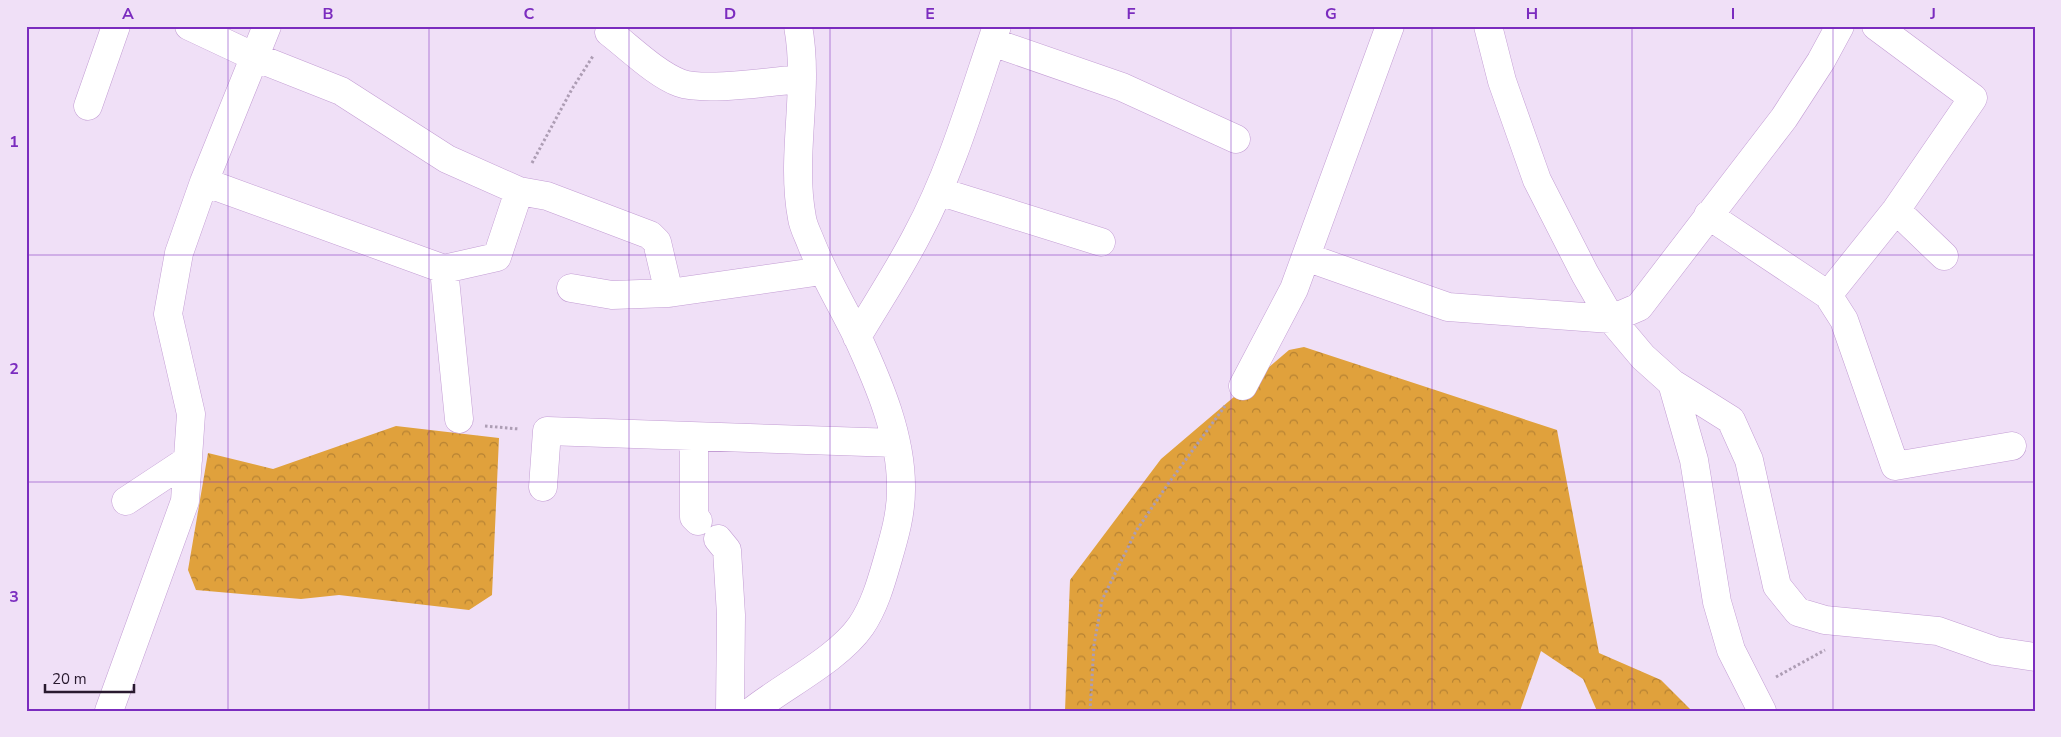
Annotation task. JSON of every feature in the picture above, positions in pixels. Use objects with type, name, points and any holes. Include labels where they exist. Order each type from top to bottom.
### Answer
[{"type":"street","points":[[88,106],[116,26]]},
{"type":"street","points":[[189,26],[255,57],[341,91],[447,159],[519,191],[547,196],[650,235],[657,242],[669,293]]},
{"type":"street","points":[[109,711],[185,501],[191,414],[168,314],[180,253],[204,182],[267,26]]},
{"type":"street","points":[[752,711],[833,654],[861,626],[880,586],[897,526],[901,491],[900,464],[889,416],[857,336],[822,271],[802,219],[798,173],[802,79],[801,44],[798,26]]},
{"type":"street","points":[[1242,386],[1294,290],[1390,26]]},
{"type":"street","points":[[1488,26],[1502,81],[1537,180],[1585,274],[1611,319],[1643,357],[1672,383],[1731,420],[1748,460],[1777,586],[1798,612],[1825,620],[1938,632],[1996,651],[2035,657]]},
{"type":"street","points":[[1306,257],[1448,307],[1611,319],[1639,307],[1708,215],[1720,204],[1784,118],[1821,62],[1840,26]]},
{"type":"street","points":[[1828,295],[1896,210],[1973,98],[1876,26]]},
{"type":"street","points":[[609,32],[662,73],[681,83],[704,87],[802,79]]},
{"type":"street","points":[[857,336],[918,235],[938,191],[964,123],[994,34],[1122,87],[1236,139]]},
{"type":"street","points":[[204,182],[444,269],[497,257],[519,191]]},
{"type":"street","points":[[938,191],[1101,242]]},
{"type":"street","points":[[1896,210],[1944,256]]},
{"type":"street","points":[[1708,215],[1828,295],[1844,320],[1896,466],[2012,446]]},
{"type":"street","points":[[444,269],[459,419]]},
{"type":"street","points":[[571,288],[612,295],[669,293],[822,271]]},
{"type":"street","points":[[1672,383],[1694,460],[1716,602],[1731,650],[1757,701]]},
{"type":"street","points":[[543,487],[547,431],[896,443]]},
{"type":"street","points":[[694,437],[694,518],[698,521]]},
{"type":"street","points":[[126,501],[188,460]]},
{"type":"street","points":[[718,539],[727,550],[729,578],[731,615],[730,711]]},
{"type":"path","points":[[519,191],[572,89],[609,32]]},
{"type":"path","points":[[1090,711],[1094,645],[1102,600],[1136,531],[1206,431],[1242,386]]},
{"type":"path","points":[[459,419],[461,425],[547,431]]},
{"type":"path","points":[[1757,701],[1826,650],[1844,622]]},
{"type":"green space","points":[[1304,347],[1557,430],[1599,653],[1661,680],[1692,711],[1597,711],[1583,679],[1541,651],[1520,711],[1065,711],[1070,580],[1161,459],[1289,350]]},
{"type":"green space","points":[[396,426],[499,438],[492,595],[469,610],[339,595],[301,599],[196,590],[188,570],[208,453],[273,469]]}]
